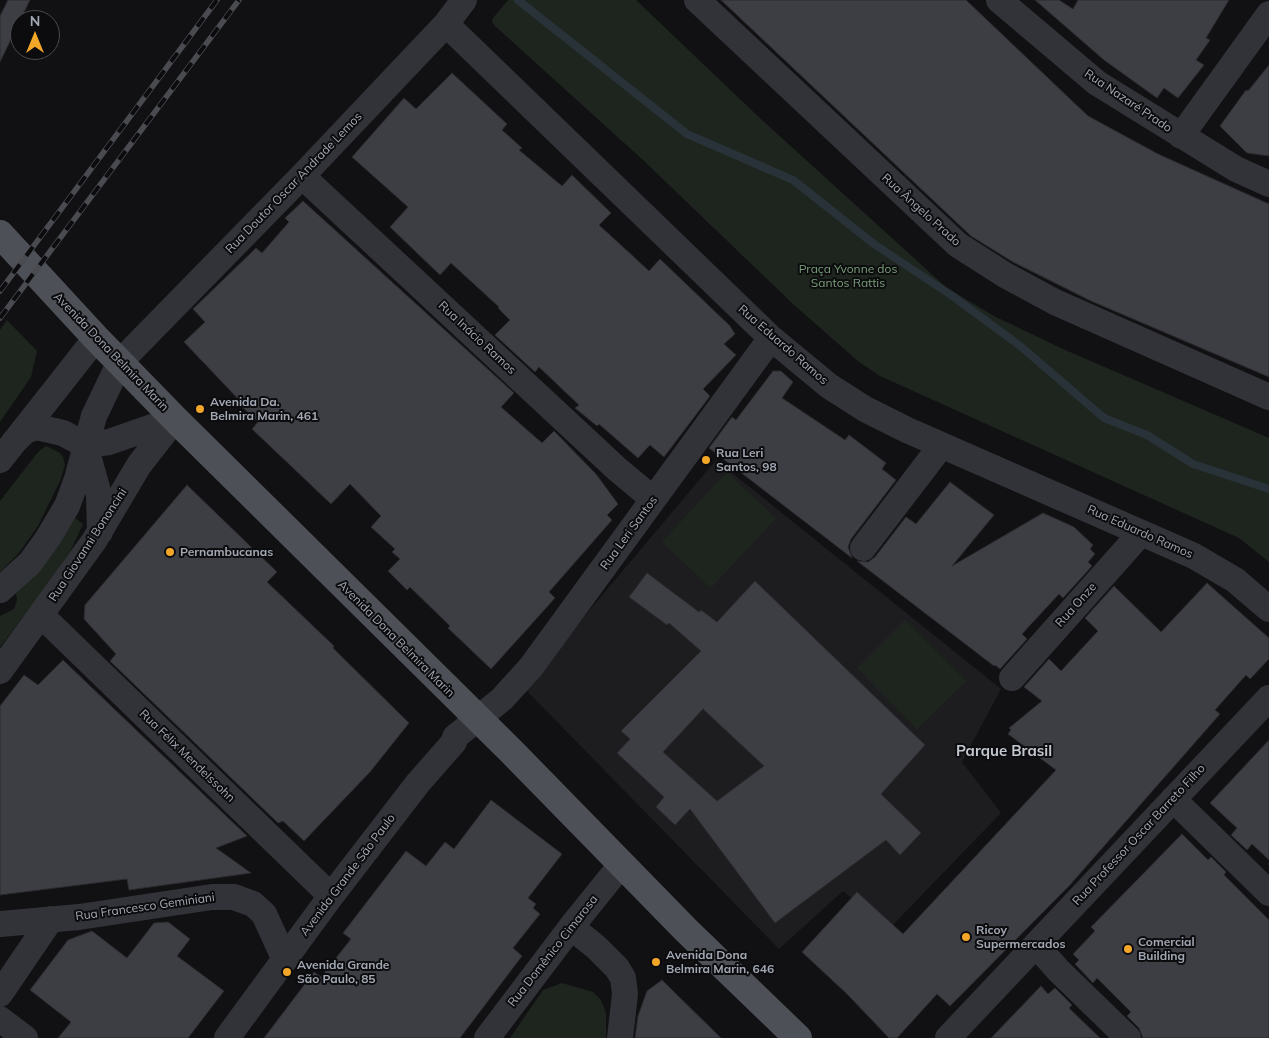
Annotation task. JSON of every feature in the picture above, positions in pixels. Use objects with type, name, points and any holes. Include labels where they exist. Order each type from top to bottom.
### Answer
[{"type":"main road","name":"Avenida Dona Belmira Marin","points":[[0,234],[96,338],[176,419],[478,719],[621,865],[798,1038]]},
{"type":"street","name":"Rua Doutor Oscar Andrade Lemos","points":[[0,590],[30,563],[67,506],[77,479],[94,416],[120,362],[302,176],[446,24],[464,0]]},
{"type":"street","name":"Rua Ângelo Prado","points":[[697,0],[958,245],[1005,275],[1055,302],[1269,397]]},
{"type":"street","name":"Rua Nazaré Prado","points":[[999,0],[1096,83],[1181,136],[1236,168],[1269,184]]},
{"type":"street","points":[[1181,136],[1269,14]]},
{"type":"street","name":"Rua Eduardo Ramos","points":[[446,24],[771,338],[829,386],[865,409],[941,446],[1202,560],[1235,580],[1269,609]]},
{"type":"street","name":"Rua Inácio Ramos","points":[[302,176],[617,469],[653,500]]},
{"type":"street","points":[[7,451],[96,338]]},
{"type":"street","name":"Rua Leri Santos","points":[[478,719],[502,699],[531,667],[771,338]]},
{"type":"street","points":[[7,451],[25,431],[37,427],[63,433],[85,445],[109,442],[176,419]]},
{"type":"street","name":"Rua Giovanni Bononcini","points":[[0,671],[42,616],[100,532],[138,465],[176,419]]},
{"type":"street","points":[[85,445],[99,495],[100,532]]},
{"type":"street","points":[[863,548],[941,446]]},
{"type":"street","name":"Rua Onze","points":[[1012,678],[1141,533]]},
{"type":"street","name":"Rua Félix Mendelssohn","points":[[42,616],[331,896]]},
{"type":"street","name":"Rua Professor Oscar Barreto Filho","points":[[948,1038],[1269,698]]},
{"type":"street","name":"Avenida Grande São Paulo","points":[[227,1038],[331,896],[418,783],[454,742],[456,737],[478,719]]},
{"type":"street","points":[[1173,799],[1269,893]]},
{"type":"street","name":"Rua Domênico Cimarosa","points":[[487,1038],[571,927],[621,865]]},
{"type":"street","name":"Rua Francesco Geminiani","points":[[0,924],[212,897],[234,897],[253,904],[264,914],[285,960]]},
{"type":"street","points":[[0,994],[51,919]]},
{"type":"street","points":[[571,927],[596,947],[617,968],[623,978],[626,994],[620,1038]]},
{"type":"street","points":[[1036,945],[1058,970],[1128,1038]]},
{"type":"street","points":[[0,1019],[25,1038]]},
{"type":"shaded area","points":[[716,460],[1001,689],[962,762],[1001,813],[890,928],[843,891],[779,949],[524,688]]},
{"type":"green space","name":"Praça Yvonne dos Santos Rattis","points":[[508,0],[636,0],[762,120],[947,288],[994,316],[1063,349],[1269,438],[1269,562],[1239,538],[880,376],[859,362],[793,304],[643,160],[495,26],[492,22],[493,18]]},
{"type":"green space","points":[[7,320],[37,351],[31,377],[0,422],[0,330]]},
{"type":"green space","points":[[46,446],[60,453],[63,457],[65,465],[60,481],[38,526],[19,553],[0,572],[0,501],[38,452]]},
{"type":"green space","points":[[727,472],[776,518],[711,588],[662,542]]},
{"type":"green space","points":[[71,515],[83,524],[71,550],[50,582],[0,647],[0,616],[14,609],[17,600],[15,584]]},
{"type":"green space","points":[[905,620],[966,681],[917,729],[857,668]]},
{"type":"green space","points":[[562,983],[593,992],[601,1000],[606,1013],[606,1038],[510,1038],[543,990]]},
{"type":"building","points":[[8,0],[30,0],[25,10],[10,10],[10,41],[0,62],[0,16]]},
{"type":"building","points":[[721,0],[966,0],[1088,116],[1158,154],[1269,204],[1269,377],[1091,301],[1013,262],[971,236]]},
{"type":"building","points":[[1035,0],[1059,0],[1073,9],[1078,0],[1229,0],[1206,38],[1210,40],[1196,60],[1204,65],[1178,98],[1164,88],[1157,98],[1104,60]]},
{"type":"building","points":[[1269,65],[1269,156],[1247,153],[1220,126],[1246,90],[1248,91]]},
{"type":"building","points":[[452,73],[507,124],[502,130],[522,148],[519,150],[562,186],[572,175],[611,213],[599,225],[649,271],[660,259],[730,326],[735,334],[724,344],[736,355],[703,389],[710,396],[664,457],[650,445],[638,458],[599,424],[597,426],[575,408],[579,405],[539,367],[535,372],[495,335],[510,320],[499,307],[451,263],[440,275],[390,227],[408,207],[352,157],[404,98],[416,109]]},
{"type":"building","points":[[303,201],[514,393],[501,407],[542,443],[554,431],[596,474],[618,504],[607,515],[612,520],[549,592],[555,598],[491,669],[448,628],[450,626],[410,587],[407,590],[388,571],[400,559],[392,552],[395,549],[371,527],[381,516],[350,484],[331,504],[252,429],[258,422],[239,404],[241,402],[184,342],[205,322],[193,309],[256,248],[262,253],[289,222],[285,218]]},
{"type":"building","points":[[773,371],[781,371],[793,382],[782,398],[845,440],[849,435],[886,463],[882,469],[896,480],[851,539],[848,547],[852,558],[709,448],[732,417],[736,420]]},
{"type":"building","points":[[950,482],[994,515],[952,566],[1043,513],[1074,527],[1093,545],[1090,549],[1095,554],[1088,562],[1092,566],[1063,598],[1059,594],[1022,634],[1027,639],[1000,669],[857,561],[868,562],[875,557],[906,517],[916,524]]},
{"type":"building","points":[[187,485],[277,572],[267,582],[334,646],[333,648],[409,723],[370,772],[304,841],[283,821],[278,823],[110,661],[116,654],[84,619],[85,605]]},
{"type":"building","points":[[647,573],[699,612],[701,610],[717,622],[755,581],[925,745],[881,794],[921,833],[900,855],[886,840],[775,923],[690,809],[675,825],[656,807],[664,797],[617,753],[630,739],[621,731],[701,651],[669,623],[667,625],[629,597]],"holes":[[[703,709],[764,766],[717,801],[663,752]]]},
{"type":"building","points":[[1207,583],[1269,638],[1269,659],[1250,679],[1246,675],[1215,710],[1220,714],[1069,886],[950,1006],[937,994],[897,1038],[889,1038],[847,994],[802,952],[857,892],[903,934],[1056,770],[1008,734],[1011,730],[1009,728],[1042,701],[1024,687],[1049,659],[1061,671],[1098,631],[1085,618],[1114,586],[1161,632]]},
{"type":"building","points":[[63,660],[247,836],[216,848],[251,873],[129,890],[127,879],[0,895],[0,706],[24,675],[38,685]]},
{"type":"building","points":[[1269,740],[1269,860],[1252,844],[1247,850],[1231,835],[1237,828],[1210,803]]},
{"type":"building","points":[[491,800],[562,854],[528,898],[536,904],[533,908],[540,914],[513,948],[522,956],[460,1038],[264,1038],[314,972],[321,977],[351,939],[343,933],[406,851],[426,866],[445,842],[454,849]]},
{"type":"building","points":[[1182,834],[1208,860],[1211,857],[1226,872],[1224,875],[1269,920],[1269,1038],[1143,1038],[1139,1028],[1127,1016],[1131,1012],[1097,978],[1093,983],[1075,964],[1079,960],[1073,954],[1095,931],[1091,927]]},
{"type":"building","points":[[168,922],[190,939],[177,956],[224,991],[188,1038],[58,1038],[71,1022],[30,990],[68,940],[92,931],[127,958],[154,923]]},
{"type":"building","points":[[662,980],[721,1038],[635,1038],[638,1016],[647,991]]},
{"type":"building","points":[[1041,986],[1048,994],[1055,988],[1072,1005],[1069,1008],[1100,1038],[991,1038]]},
{"type":"waterway","points":[[518,0],[687,134],[793,180],[874,244],[951,295],[1019,345],[1104,418],[1147,435],[1193,464],[1269,489]]},
{"type":"railway","points":[[0,291],[217,0]]},
{"type":"railway","points":[[0,318],[239,0]]},
{"type":"place","name":"Avenida Da. Belmira Marin, 461","points":[[200,409]]},
{"type":"place","name":"Rua Leri Santos, 98","points":[[706,460]]},
{"type":"place","name":"Pernambucanas","points":[[170,552]]},
{"type":"place","name":"Ricoy Supermercados","points":[[966,937]]},
{"type":"place","name":"Comercial Building","points":[[1128,949]]},
{"type":"place","name":"Avenida Dona Belmira Marin, 646","points":[[656,962]]},
{"type":"place","name":"Avenida Grande São Paulo, 85","points":[[287,972]]},
{"type":"district","name":"Parque Brasil","points":[[1004,751]]}]
